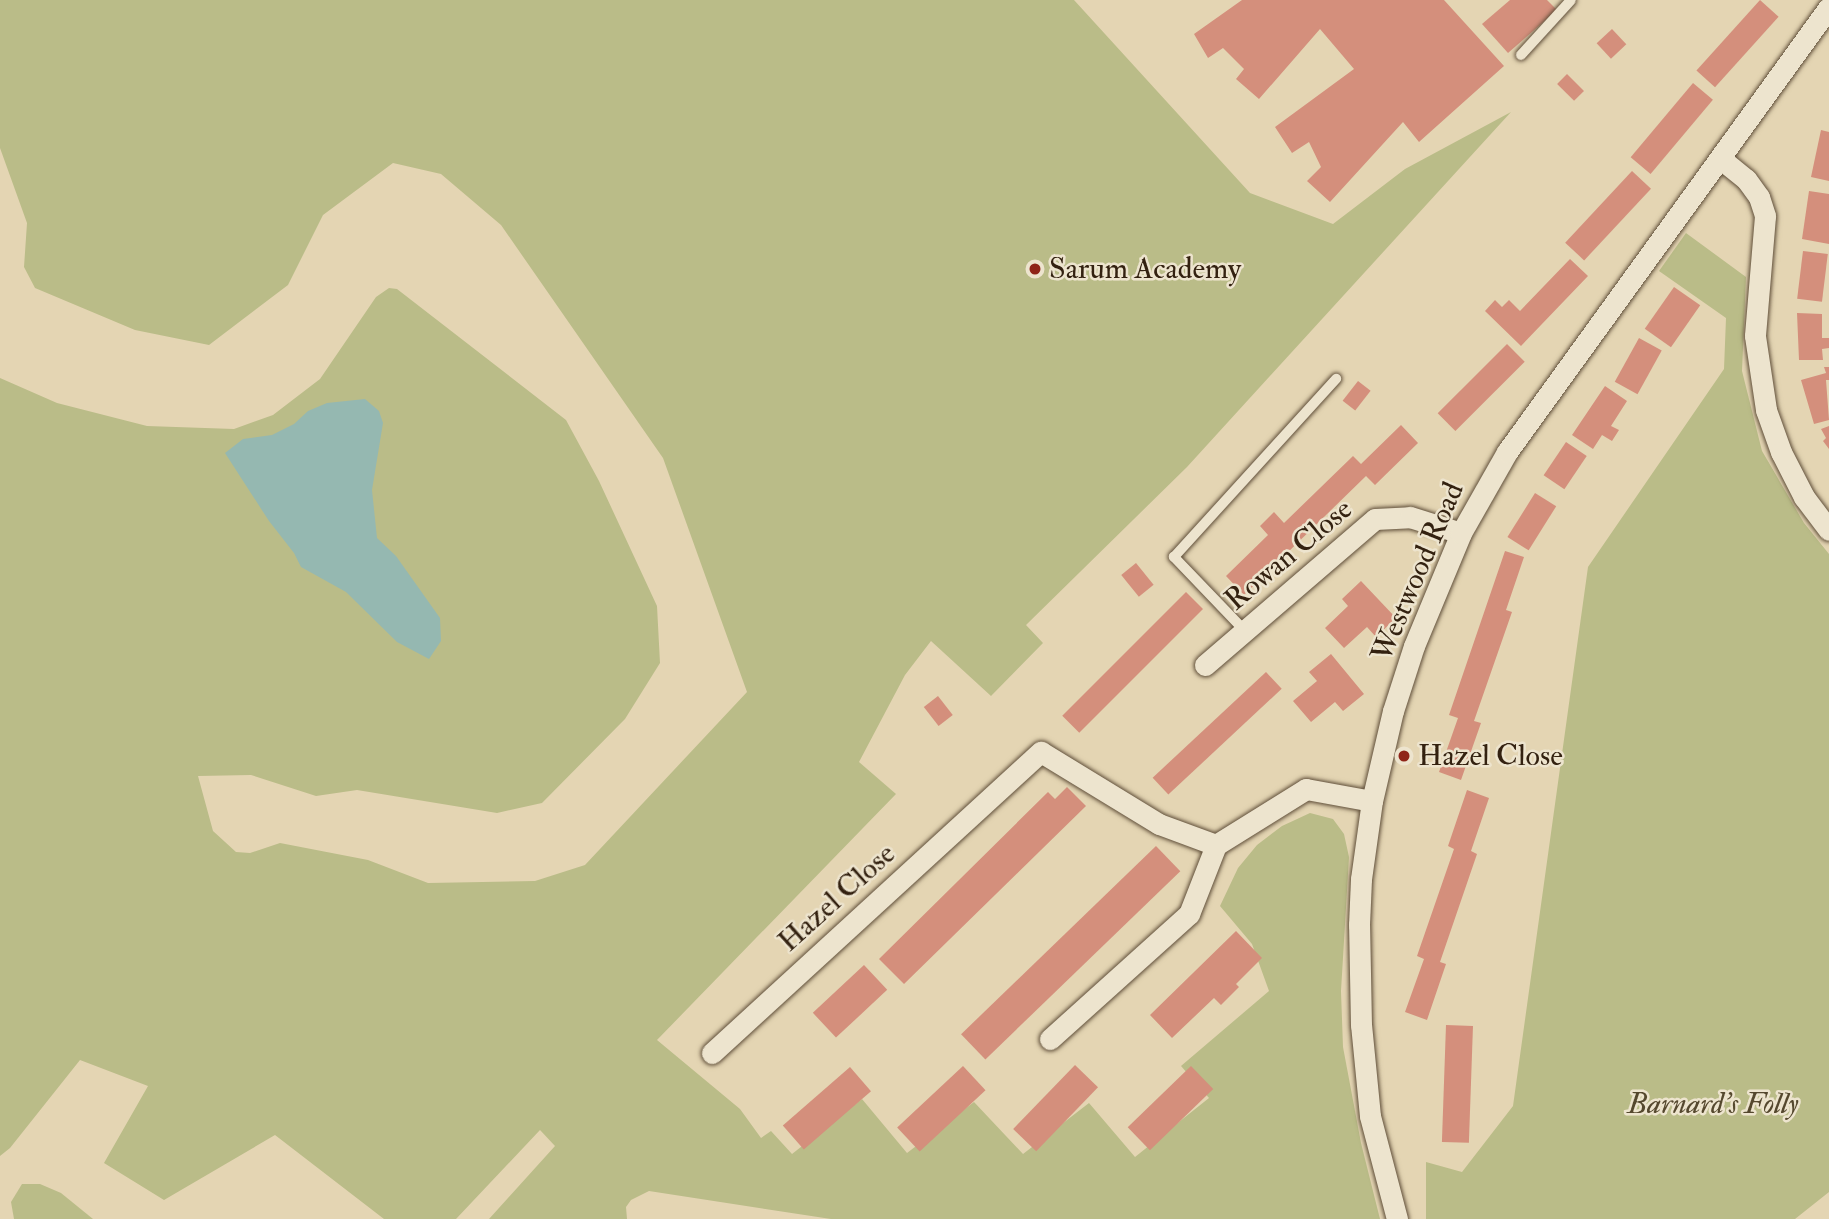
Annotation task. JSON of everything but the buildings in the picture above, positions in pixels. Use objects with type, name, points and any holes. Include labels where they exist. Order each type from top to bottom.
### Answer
[{"type":"street","name":"Westwood Road","points":[[1397,1219],[1370,1116],[1361,1026],[1361,879],[1372,801],[1414,646],[1461,533],[1514,443],[1829,7]]},
{"type":"street","points":[[1721,159],[1746,179],[1759,197],[1765,216],[1755,336],[1766,410],[1781,452],[1804,497],[1829,530]]},
{"type":"street","name":"Rowan Close","points":[[1205,665],[1375,519],[1410,517],[1461,533]]},
{"type":"street","name":"Hazel Close","points":[[712,1053],[1041,752],[1159,824],[1216,845]]},
{"type":"street","points":[[1050,1039],[1189,914],[1216,845],[1306,789],[1372,801]]},
{"type":"lane","points":[[1521,55],[1571,0]]},
{"type":"lane","points":[[1245,631],[1174,558],[1336,379]]},
{"type":"green space","points":[[0,0],[1074,0],[1250,193],[1333,224],[1405,169],[1511,112],[1187,467],[1026,625],[1043,643],[991,696],[931,641],[905,675],[859,762],[896,794],[657,1040],[740,1109],[761,1138],[771,1131],[792,1154],[862,1099],[907,1153],[974,1102],[1023,1154],[1089,1103],[1135,1157],[1209,1098],[1181,1066],[1269,991],[1252,944],[1220,906],[1238,868],[1257,845],[1282,826],[1310,813],[1333,819],[1344,834],[1349,857],[1341,991],[1343,1047],[1361,1143],[1380,1219],[831,1219],[649,1191],[631,1200],[626,1207],[627,1219],[489,1219],[555,1146],[540,1130],[456,1219],[384,1219],[275,1135],[164,1200],[104,1163],[148,1086],[80,1060],[10,1148],[0,1156],[0,378],[57,403],[147,426],[234,429],[273,415],[320,379],[376,297],[389,288],[397,289],[566,420],[599,481],[657,606],[660,663],[625,719],[542,803],[497,813],[357,790],[316,796],[251,775],[198,776],[213,831],[236,852],[250,853],[280,843],[368,860],[428,883],[535,881],[585,865],[747,692],[663,458],[501,225],[441,174],[393,163],[323,215],[288,285],[209,345],[135,330],[35,288],[24,267],[27,223],[0,148]]},
{"type":"green space","name":"Barnard's Folly","points":[[1686,233],[1746,277],[1742,371],[1762,451],[1804,523],[1829,554],[1829,1192],[1795,1219],[1426,1219],[1426,1162],[1462,1172],[1513,1106],[1588,567],[1724,369],[1726,318],[1659,271]]},
{"type":"green space","points":[[22,1184],[40,1184],[61,1193],[93,1219],[14,1219],[11,1202]]},
{"type":"water","points":[[365,399],[379,411],[383,423],[372,490],[377,538],[396,556],[440,618],[441,641],[429,659],[397,642],[346,592],[301,567],[225,453],[243,439],[272,435],[294,424],[308,411],[327,403]]},
{"type":"place","name":"Sarum Academy","points":[[1035,269]]},
{"type":"place","name":"Hazel Close","points":[[1404,756]]}]
